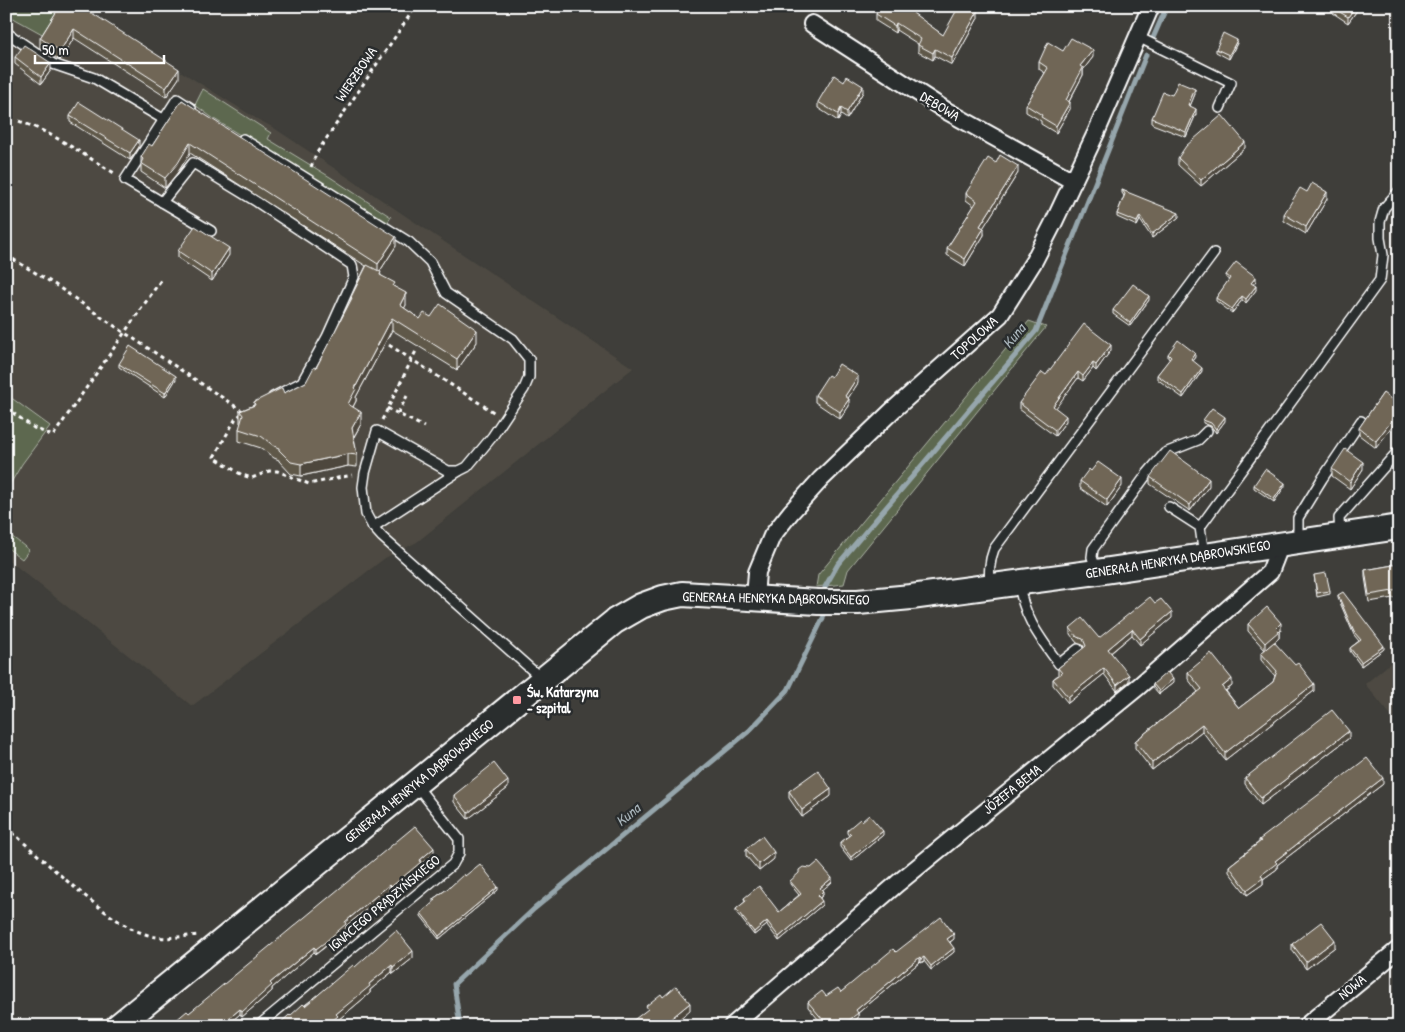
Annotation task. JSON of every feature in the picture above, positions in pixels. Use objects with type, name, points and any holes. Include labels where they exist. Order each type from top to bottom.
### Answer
[{"type":"street","name":"TOPOLOWA","points":[[755,598],[757,572],[772,536],[791,512],[892,410],[1000,315],[1034,261],[1096,133],[1151,6]]},
{"type":"street","name":"DĘBOWA","points":[[812,24],[945,110],[1073,181]]},
{"type":"street","name":"GENERAŁA HENRYKA DĄBROWSKIEGO","points":[[118,1026],[542,679],[615,621],[641,606],[682,594],[818,602],[858,602],[911,597],[1097,572],[1399,526]]},
{"type":"street","name":"JÓZEFA BEMA","points":[[732,1026],[898,883],[1131,693],[1270,572],[1277,554],[1275,544]]},
{"type":"street","name":"NOWA","points":[[1306,1026],[1399,949]]},
{"type":"lane","points":[[7,33],[53,64],[94,78],[162,120]]},
{"type":"lane","points":[[1138,37],[1231,83],[1220,108]]},
{"type":"lane","points":[[200,113],[177,99],[125,180],[211,231]]},
{"type":"lane","points":[[232,132],[409,242],[430,262],[446,293],[513,339],[529,359],[529,377],[524,389],[479,454],[467,467],[373,527]]},
{"type":"lane","points":[[162,202],[193,163],[257,202],[352,265],[354,277],[327,337],[302,382],[264,401]]},
{"type":"lane","points":[[1204,555],[1200,527],[1380,280],[1383,255],[1380,222],[1384,208],[1399,191]]},
{"type":"lane","points":[[990,586],[990,560],[994,549],[1214,253]]},
{"type":"lane","points":[[1298,541],[1298,518],[1361,421]]},
{"type":"lane","points":[[459,471],[448,471],[377,431],[365,472],[363,487],[366,514],[373,527],[409,563],[542,679]]},
{"type":"lane","points":[[1097,572],[1092,557],[1093,549],[1147,474],[1165,453],[1198,440],[1208,431]]},
{"type":"lane","points":[[1340,535],[1339,518],[1399,450]]},
{"type":"lane","points":[[1169,507],[1200,527]]},
{"type":"lane","points":[[1019,582],[1020,592],[1030,623],[1059,664],[1078,649]]},
{"type":"lane","name":"IGNACEGO PRĄDZYŃSKIEGO","points":[[258,1026],[453,864],[459,853],[459,839],[415,783]]},
{"type":"path","name":"WIERZBOWA","points":[[316,154],[416,6]]},
{"type":"path","points":[[19,121],[42,129],[125,180]]},
{"type":"path","points":[[6,254],[54,284],[244,412],[236,418],[214,457],[242,475],[252,478],[269,471],[278,471],[309,484],[365,472]]},
{"type":"path","points":[[6,408],[34,428],[52,436],[160,280]]},
{"type":"path","points":[[389,345],[504,419]]},
{"type":"path","points":[[377,431],[417,349]]},
{"type":"path","points":[[398,413],[407,396]]},
{"type":"path","points":[[388,408],[424,427]]},
{"type":"path","points":[[6,827],[81,892],[117,920],[138,931],[153,936],[170,938],[233,932]]},
{"type":"shaded area","points":[[6,6],[76,6],[274,128],[633,368],[417,542],[385,558],[192,706],[6,558]]},
{"type":"shaded area","points":[[1399,656],[1399,725],[1365,684]]},
{"type":"green space","points":[[6,6],[60,6],[44,35],[6,14]]},
{"type":"green space","points":[[203,89],[271,133],[268,139],[391,217],[386,225],[214,119],[195,105]]},
{"type":"green space","points":[[1029,321],[1046,327],[848,570],[844,584],[816,587],[818,575]]},
{"type":"green space","points":[[6,394],[50,426],[22,464],[6,491]]},
{"type":"green space","points":[[6,532],[29,550],[22,559],[6,547]]},
{"type":"building","points":[[60,6],[81,6],[179,69],[166,88],[74,29],[60,51],[40,38]]},
{"type":"building","points":[[880,6],[909,6],[915,10],[913,13],[943,35],[959,6],[970,6],[978,11],[952,58],[935,49],[933,53],[918,45],[921,39],[896,23],[895,26],[876,14]]},
{"type":"building","points":[[1334,6],[1356,6],[1348,17],[1333,8]]},
{"type":"building","points":[[1223,33],[1237,40],[1229,55],[1216,49]]},
{"type":"building","points":[[1071,38],[1093,50],[1080,66],[1083,68],[1066,100],[1070,102],[1056,126],[1026,105],[1048,68],[1039,62],[1048,42],[1063,51]]},
{"type":"building","points":[[24,45],[51,63],[41,77],[15,57]]},
{"type":"building","points":[[834,75],[844,82],[847,76],[863,86],[847,112],[841,108],[838,114],[818,102]]},
{"type":"building","points":[[1178,82],[1195,89],[1188,105],[1196,109],[1186,132],[1152,118],[1163,92],[1172,95]]},
{"type":"building","points":[[182,100],[396,237],[378,264],[190,143],[178,163],[165,178],[141,163],[143,159],[141,157],[149,144],[152,146]]},
{"type":"building","points":[[79,102],[139,140],[130,153],[70,116]]},
{"type":"building","points":[[1222,115],[1245,142],[1201,180],[1178,158],[1186,146]]},
{"type":"building","points":[[1000,155],[1018,166],[980,226],[984,228],[965,259],[947,248],[977,201],[966,193],[988,158],[996,163]]},
{"type":"building","points":[[1312,183],[1327,192],[1306,227],[1284,214],[1300,188],[1307,192]]},
{"type":"building","points":[[1122,190],[1179,213],[1152,234],[1140,216],[1137,222],[1117,214],[1125,194]]},
{"type":"building","points":[[195,226],[229,248],[212,274],[178,251]]},
{"type":"building","points":[[1236,262],[1256,277],[1251,283],[1256,286],[1246,299],[1242,296],[1232,309],[1216,298],[1230,278],[1226,275]]},
{"type":"building","points":[[367,265],[381,272],[380,275],[395,283],[393,286],[406,293],[400,305],[420,319],[424,313],[431,317],[440,304],[477,330],[457,359],[392,318],[348,404],[361,412],[352,428],[357,455],[348,454],[301,464],[291,462],[279,448],[261,436],[239,429],[243,415],[240,411],[255,405],[254,402],[282,388],[284,393],[306,382],[314,367],[316,368]]},
{"type":"building","points":[[1133,284],[1149,296],[1130,323],[1113,310]]},
{"type":"building","points":[[1084,324],[1111,345],[1096,365],[1093,363],[1083,376],[1078,372],[1053,406],[1066,416],[1055,430],[1019,403],[1042,372],[1046,375]]},
{"type":"building","points":[[1178,340],[1195,353],[1191,359],[1202,368],[1183,394],[1157,375],[1171,357],[1168,354]]},
{"type":"building","points":[[130,346],[176,376],[165,393],[119,364]]},
{"type":"building","points":[[839,364],[858,376],[845,396],[849,399],[840,412],[815,395],[828,375],[831,377]]},
{"type":"building","points":[[1383,393],[1399,405],[1399,411],[1376,441],[1359,428]]},
{"type":"building","points":[[1212,408],[1225,417],[1216,429],[1211,423],[1203,420]]},
{"type":"building","points":[[1345,449],[1363,462],[1350,482],[1332,469]]},
{"type":"building","points":[[1170,451],[1209,479],[1190,505],[1150,477]]},
{"type":"building","points":[[1098,462],[1122,479],[1107,500],[1080,481],[1089,469],[1091,471]]},
{"type":"building","points":[[1265,469],[1285,483],[1274,499],[1254,485]]},
{"type":"building","points":[[1399,564],[1399,590],[1369,595],[1365,570]]},
{"type":"building","points":[[1326,573],[1330,591],[1317,593],[1314,575]]},
{"type":"building","points":[[1343,592],[1384,646],[1361,662],[1350,648],[1361,640],[1354,632],[1338,595]]},
{"type":"building","points":[[1150,597],[1155,603],[1161,599],[1172,612],[1140,639],[1132,629],[1108,649],[1129,675],[1117,685],[1104,668],[1068,697],[1053,679],[1062,673],[1058,668],[1086,646],[1083,639],[1077,637],[1070,628],[1082,618],[1099,638]]},
{"type":"building","points":[[1267,607],[1281,623],[1276,628],[1279,631],[1265,643],[1248,624]]},
{"type":"building","points":[[1274,642],[1295,665],[1298,663],[1314,684],[1225,753],[1202,724],[1152,763],[1135,741],[1202,689],[1188,672],[1211,653],[1232,679],[1222,687],[1239,708],[1273,682],[1277,671],[1261,653]]},
{"type":"building","points":[[1167,672],[1173,679],[1159,691],[1153,684]]},
{"type":"building","points":[[1332,710],[1349,731],[1261,798],[1245,778]]},
{"type":"building","points":[[1367,758],[1383,778],[1275,861],[1277,863],[1261,875],[1263,878],[1247,890],[1229,866],[1261,841],[1259,840]]},
{"type":"building","points":[[494,763],[508,781],[468,813],[454,795]]},
{"type":"building","points":[[818,770],[831,789],[802,810],[789,791]]},
{"type":"building","points":[[869,815],[883,831],[851,857],[840,843],[851,834],[847,830],[860,819],[862,821]]},
{"type":"building","points":[[415,826],[434,848],[420,860],[421,862],[391,887],[389,885],[345,922],[346,924],[324,943],[316,949],[314,947],[270,983],[272,985],[242,1012],[240,1009],[220,1026],[169,1026],[187,1011],[189,1013]]},
{"type":"building","points":[[762,836],[774,852],[759,864],[746,849]]},
{"type":"building","points":[[818,862],[832,878],[820,888],[823,891],[818,896],[822,901],[779,937],[767,921],[754,932],[736,909],[746,901],[744,898],[759,886],[779,912],[801,894],[790,881],[803,867],[811,868]]},
{"type":"building","points":[[480,864],[498,887],[439,936],[421,913],[435,901],[433,899],[464,874],[465,876]]},
{"type":"building","points":[[941,917],[954,934],[947,939],[954,948],[931,966],[924,957],[921,959],[920,957],[856,1010],[858,1013],[842,1026],[831,1026],[826,1019],[824,1021],[808,1002],[822,991],[826,996],[838,988],[841,992],[893,949],[896,952]]},
{"type":"building","points":[[1321,922],[1335,940],[1306,962],[1292,944]]},
{"type":"building","points":[[396,930],[413,951],[369,984],[370,986],[336,1014],[338,1016],[326,1026],[277,1026],[303,1004],[305,1006],[353,965],[355,967]]},
{"type":"building","points":[[676,986],[690,1003],[662,1026],[626,1026],[648,1009],[646,1006],[661,994],[663,997]]},
{"type":"building","points":[[617,1020],[622,1026],[611,1026]]},
{"type":"waterway","name":"Kuna","points":[[1153,38],[1167,6]]},
{"type":"waterway","name":"Kuna","points":[[825,587],[838,564],[1036,331],[1146,55]]},
{"type":"waterway","name":"Kuna","points":[[460,1026],[454,984],[534,909],[749,731],[788,690],[823,618]]},
{"type":"place","name":"Św. Katarzyna - szpital","points":[[517,700]]}]
